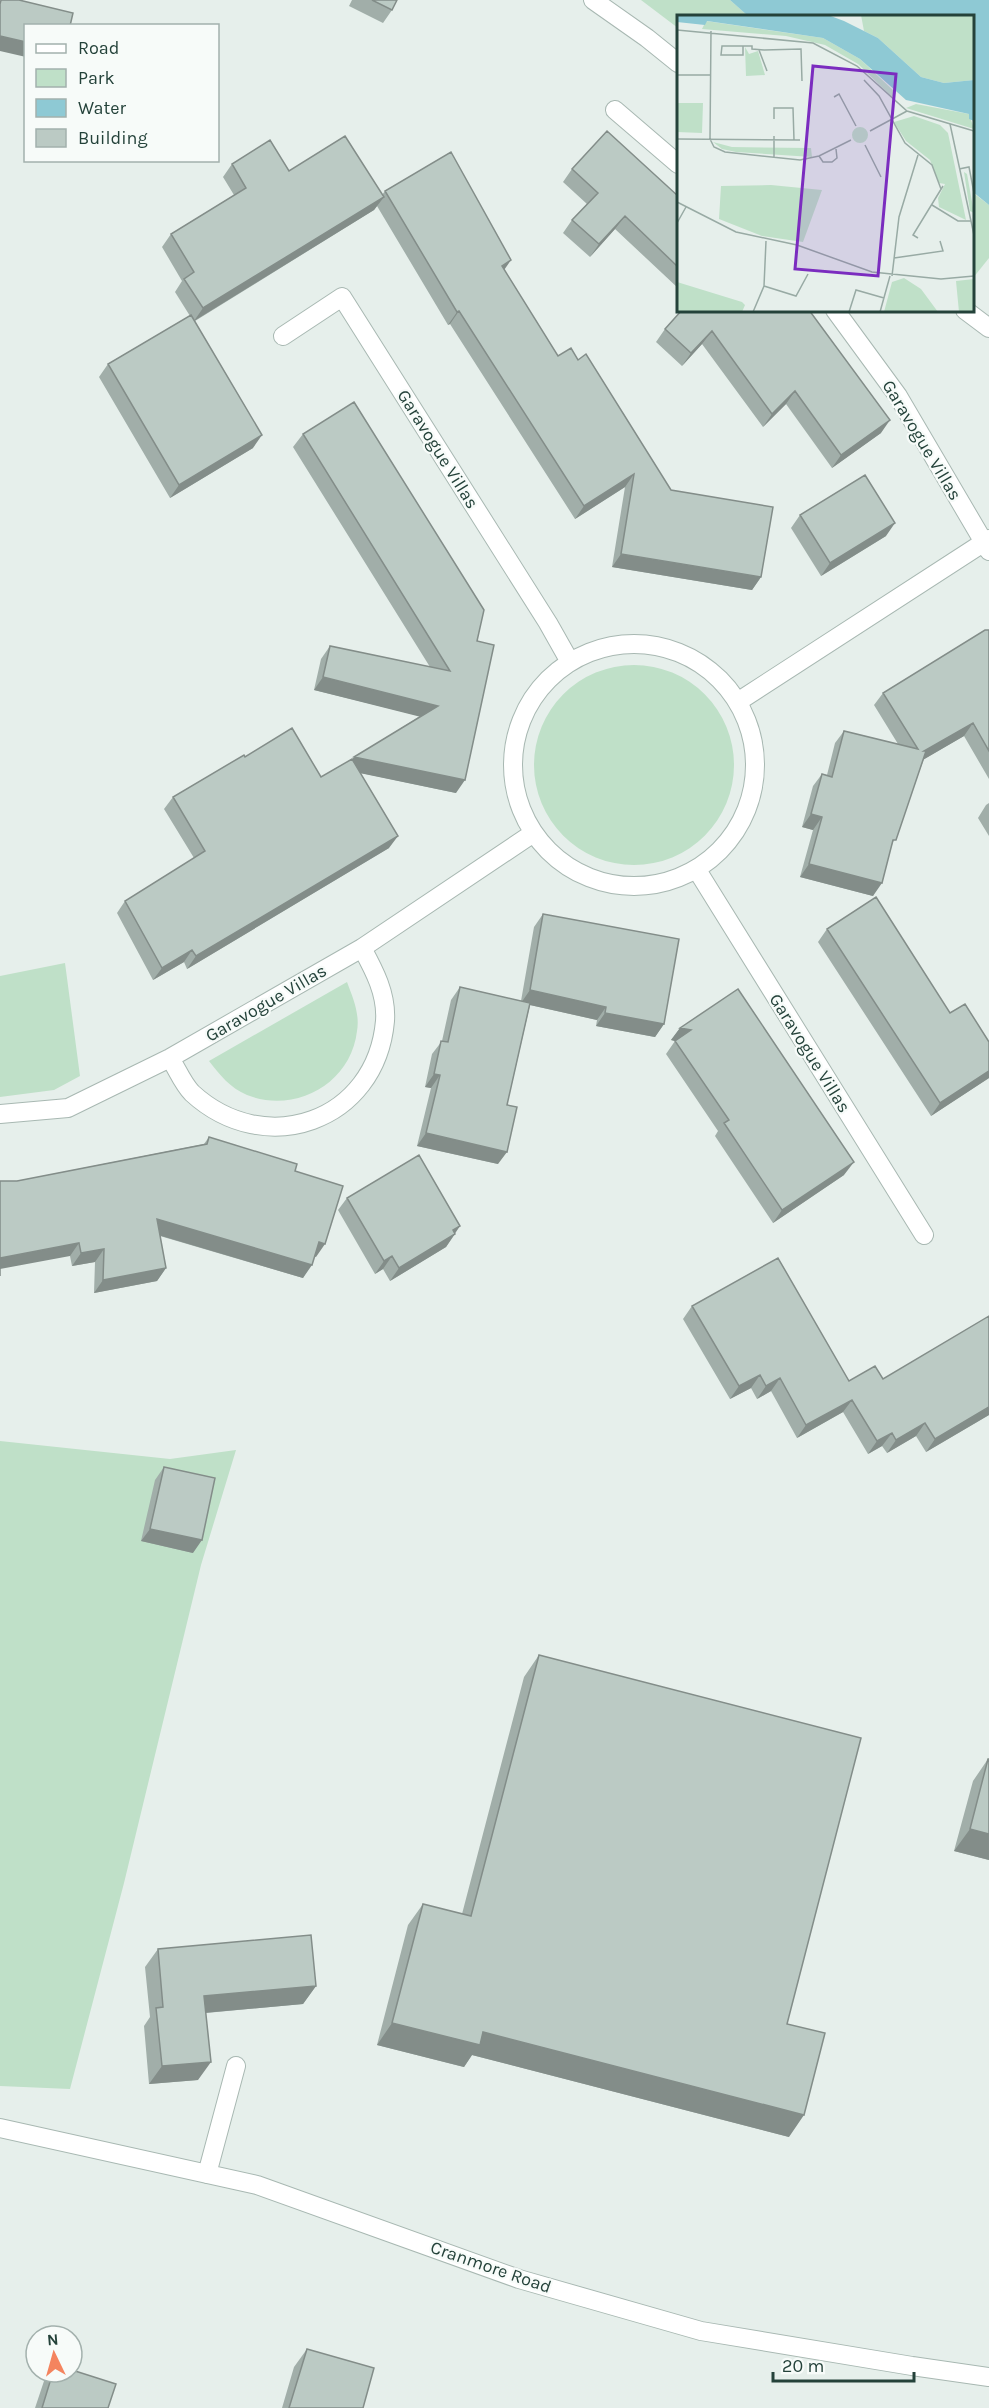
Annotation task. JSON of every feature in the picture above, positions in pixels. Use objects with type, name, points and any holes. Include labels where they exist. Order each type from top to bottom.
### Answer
[{"type":"street","points":[[593,0],[677,62]]},
{"type":"street","points":[[615,110],[677,163]]},
{"type":"street","name":"Garavogue Villas","points":[[283,336],[342,297],[548,623],[570,662]]},
{"type":"street","name":"Garavogue Villas","points":[[739,701],[987,544],[898,396],[836,312]]},
{"type":"street","points":[[968,312],[989,328]]},
{"type":"street","points":[[622,642],[669,647],[706,666],[739,701],[756,751],[752,796],[736,832],[697,870],[646,886],[603,883],[565,866],[532,834],[515,796],[512,751],[528,703],[563,665],[570,662],[622,642]]},
{"type":"street","name":"Garavogue Villas","points":[[0,1114],[68,1108],[170,1058],[362,948],[532,834]]},
{"type":"street","name":"Garavogue Villas","points":[[697,870],[924,1235]]},
{"type":"street","points":[[170,1058],[190,1091],[220,1115],[256,1126],[294,1126],[330,1113],[359,1088],[378,1056],[382,1038],[385,1019],[379,981],[362,948]]},
{"type":"street","points":[[207,2174],[236,2066]]},
{"type":"street","name":"Cranmore Road","points":[[0,2128],[257,2185],[519,2279],[701,2331],[912,2367],[989,2377]]},
{"type":"green space","points":[[641,0],[730,0],[747,15],[677,15],[677,27]]},
{"type":"green space","points":[[974,194],[989,205],[989,258],[974,277]]},
{"type":"green space","points":[[624,665],[644,665],[672,672],[705,694],[727,727],[734,755],[734,775],[727,803],[705,836],[672,858],[644,865],[624,865],[596,858],[578,848],[557,829],[538,794],[534,775],[534,755],[541,727],[551,709],[570,688],[605,669]]},
{"type":"green space","points":[[65,963],[80,1076],[54,1090],[0,1097],[0,976]]},
{"type":"green space","points":[[347,982],[358,1018],[353,1050],[344,1066],[332,1080],[318,1090],[301,1097],[265,1100],[235,1089],[209,1061]]},
{"type":"green space","points":[[0,1441],[170,1459],[236,1450],[201,1565],[124,1883],[70,2089],[0,2086]]},
{"type":"water","points":[[730,0],[989,0],[989,205],[974,193],[974,15],[747,15]]},
{"type":"building","points":[[1,0],[19,0],[73,13],[70,24],[24,24],[24,42],[0,36]]},
{"type":"building","points":[[372,0],[397,0],[392,10]]},
{"type":"building","points":[[607,131],[677,195],[677,266],[625,216],[599,244],[572,220],[598,193],[572,169]]},
{"type":"building","points":[[345,136],[384,197],[203,308],[184,279],[194,272],[171,234],[246,188],[232,164],[270,140],[289,171]]},
{"type":"building","points":[[451,152],[511,260],[502,266],[558,356],[571,348],[578,360],[586,354],[671,490],[773,507],[761,577],[621,554],[634,474],[584,506],[459,311],[457,312],[385,191]]},
{"type":"building","points":[[680,312],[810,312],[890,420],[841,455],[795,391],[772,414],[712,331],[691,353],[665,329]]},
{"type":"building","points":[[191,315],[262,435],[179,485],[108,364]]},
{"type":"building","points":[[354,402],[484,610],[477,641],[494,645],[465,780],[354,757],[438,706],[323,677],[330,646],[450,671],[303,434]]},
{"type":"building","points":[[865,475],[895,523],[830,563],[800,515]]},
{"type":"building","points":[[985,630],[989,630],[989,751],[973,723],[924,751],[926,751],[896,840],[893,840],[882,883],[809,864],[822,817],[811,814],[822,774],[832,777],[844,731],[918,749],[883,693]]},
{"type":"building","points":[[292,728],[321,777],[352,759],[398,836],[196,956],[192,950],[162,968],[125,901],[205,851],[173,797]]},
{"type":"building","points":[[876,897],[950,1013],[965,1004],[989,1042],[989,1071],[940,1103],[827,929]]},
{"type":"building","points":[[543,914],[679,939],[664,1024],[605,1013],[606,1007],[530,990]]},
{"type":"building","points":[[460,987],[530,1003],[507,1105],[517,1107],[507,1152],[426,1133],[440,1075],[434,1074],[441,1041],[448,1042]]},
{"type":"building","points":[[738,989],[854,1162],[782,1210],[724,1123],[729,1120],[675,1041],[691,1030],[680,1028]]},
{"type":"building","points":[[209,1137],[297,1164],[295,1171],[343,1186],[325,1244],[319,1242],[312,1265],[157,1219],[166,1268],[103,1280],[104,1249],[81,1253],[79,1243],[0,1258],[0,1181],[17,1181],[207,1144]]},
{"type":"building","points":[[419,1155],[460,1226],[453,1230],[455,1234],[399,1268],[392,1256],[384,1261],[347,1198]]},
{"type":"building","points":[[778,1258],[849,1381],[875,1366],[883,1379],[989,1316],[989,1407],[935,1439],[925,1423],[896,1440],[892,1433],[877,1441],[852,1400],[806,1425],[780,1378],[766,1386],[760,1375],[739,1386],[692,1306]]},
{"type":"building","points":[[164,1467],[215,1478],[202,1540],[150,1529]]},
{"type":"building","points":[[539,1655],[861,1738],[787,2024],[825,2033],[804,2115],[483,2032],[480,2045],[392,2023],[423,1904],[471,1916]]},
{"type":"building","points":[[989,1759],[989,1834],[970,1829]]},
{"type":"building","points":[[311,1935],[316,1986],[204,1996],[211,2062],[162,2066],[156,2008],[163,2007],[158,1949]]},
{"type":"building","points":[[307,2349],[374,2368],[363,2408],[289,2408]]},
{"type":"building","points":[[84,2374],[116,2384],[108,2408],[42,2408],[49,2384],[84,2384]]}]
